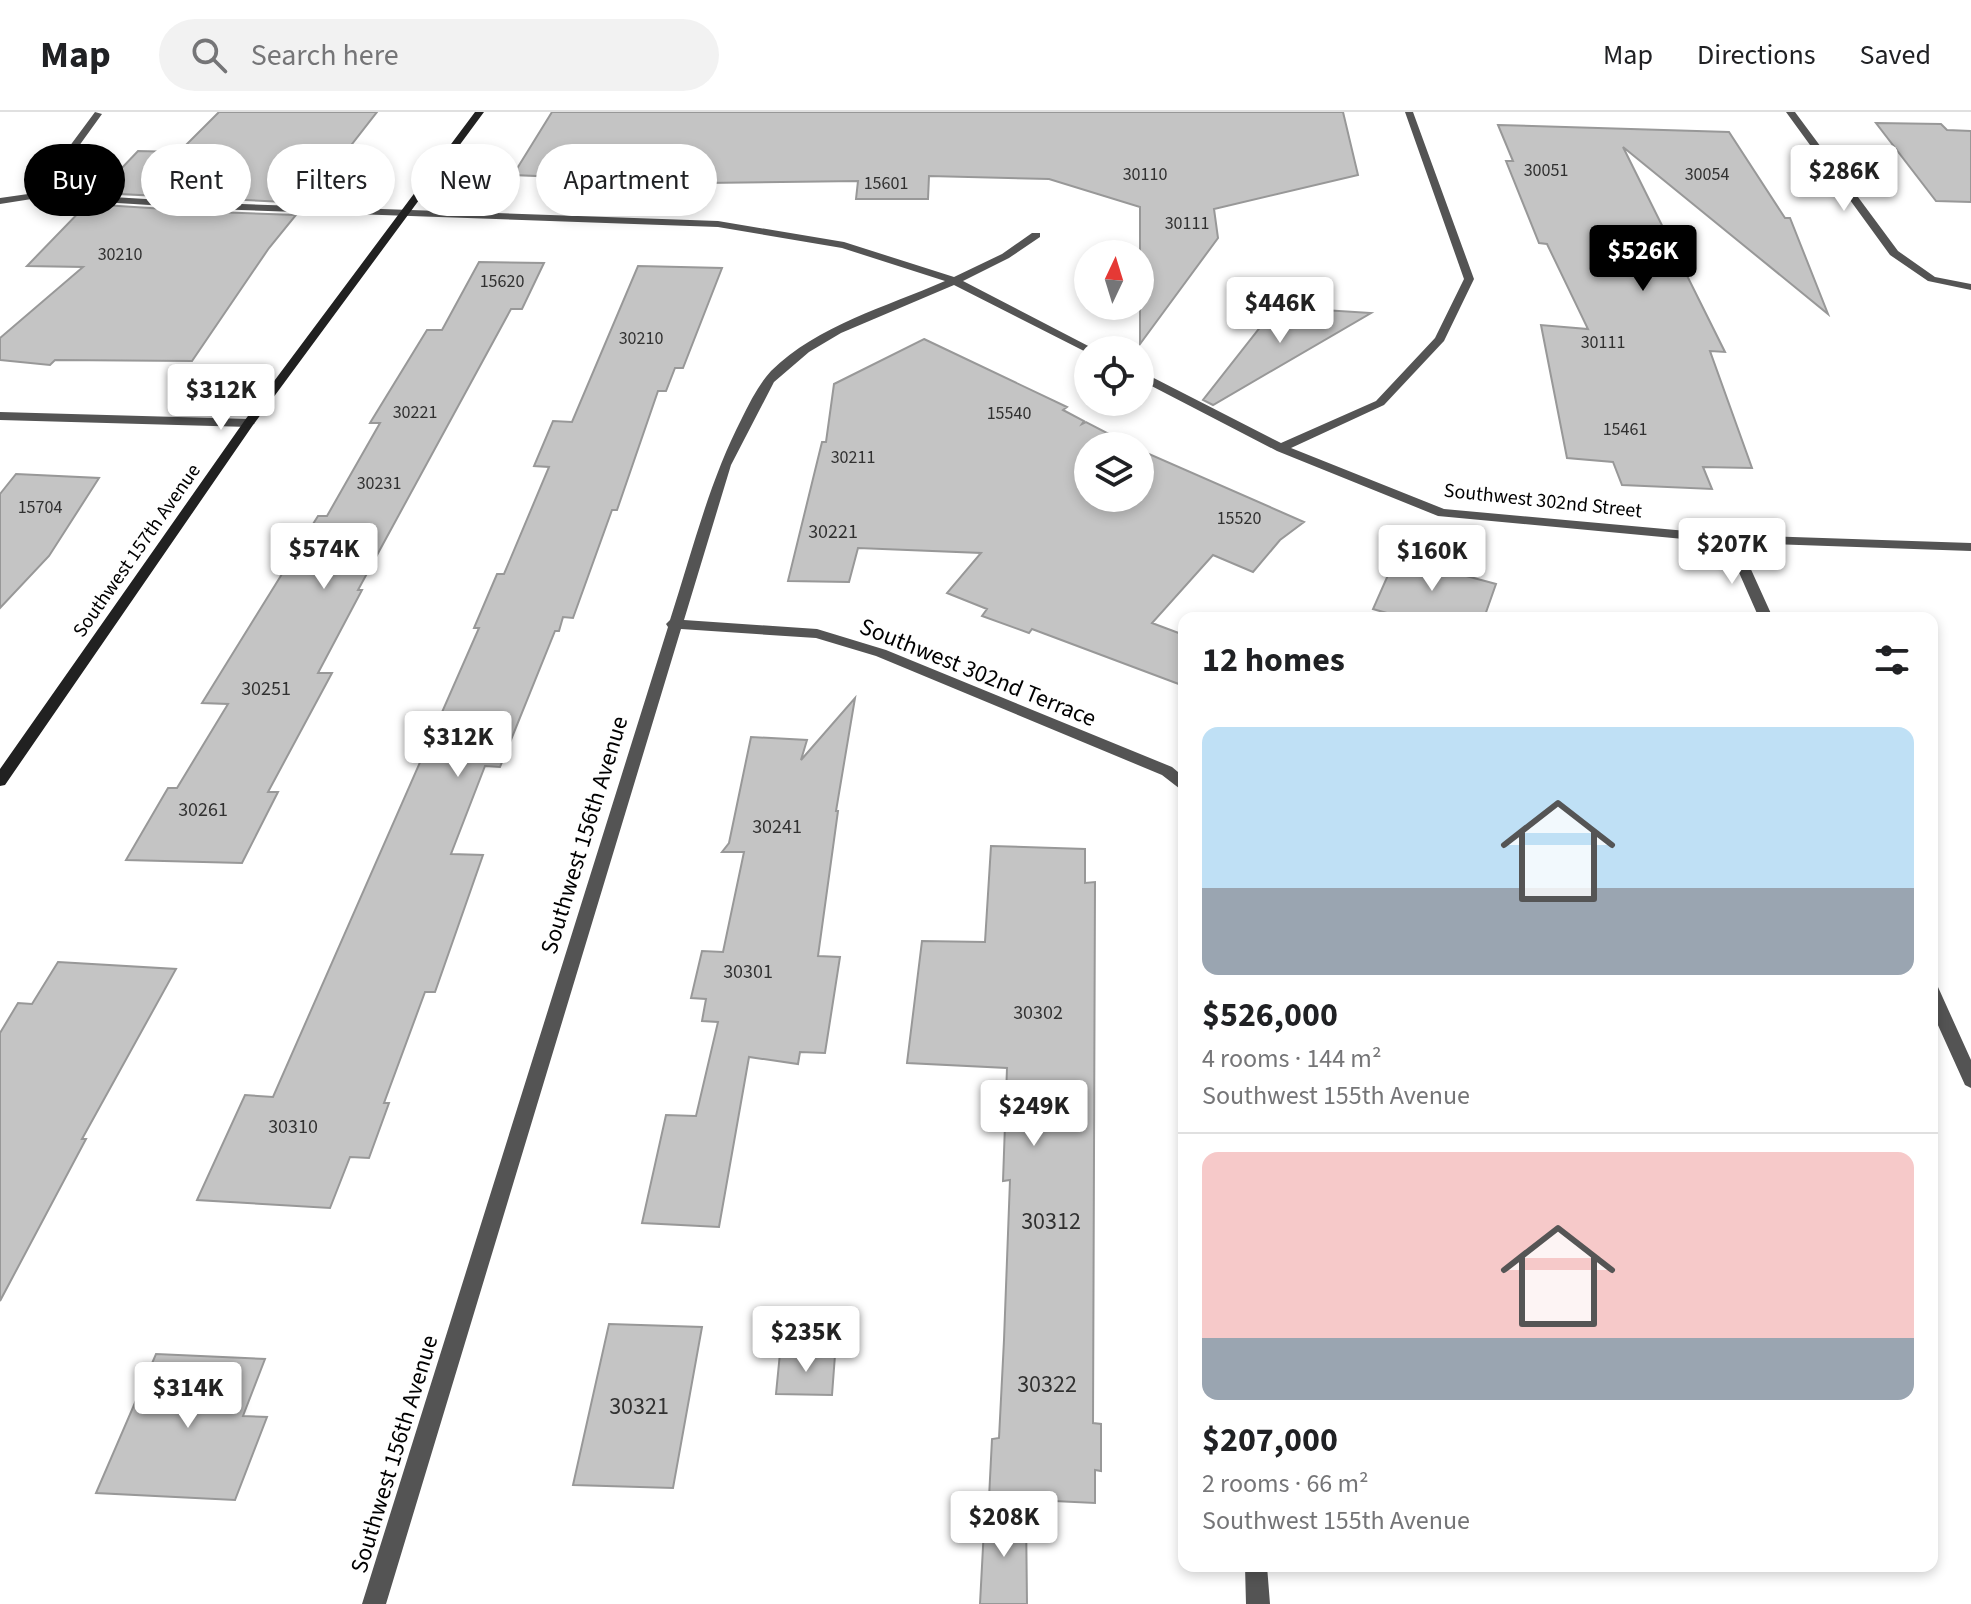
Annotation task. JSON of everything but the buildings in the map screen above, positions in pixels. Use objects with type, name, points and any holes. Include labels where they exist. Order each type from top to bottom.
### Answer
[{"type":"street","name":"Southwest 157th Avenue","points":[[0,781],[249,423],[480,112]]},
{"type":"street","points":[[1281,448],[1380,403],[1440,339],[1469,279],[1409,112]]},
{"type":"street","points":[[1790,112],[1894,253],[1932,279],[1971,287]]},
{"type":"street","points":[[76,144],[98,114]]},
{"type":"street","points":[[0,201],[24,197]]},
{"type":"street","points":[[125,200],[718,224],[844,245],[955,281],[1074,342]]},
{"type":"street","name":"Southwest 156th Avenue","points":[[374,1604],[673,624],[725,465],[774,375],[840,326],[955,281],[1013,253],[1036,235]]},
{"type":"street","name":"Southwest 302nd Street","points":[[1154,382],[1281,448],[1442,513],[1731,539],[1971,547]]},
{"type":"street","points":[[0,416],[249,423]]},
{"type":"street","points":[[1731,539],[1763,612]]},
{"type":"street","name":"Southwest 302nd Terrace","points":[[673,624],[817,634],[881,653],[1167,771],[1178,781]]},
{"type":"street","points":[[1938,1006],[1971,1080]]},
{"type":"street","points":[[1256,1572],[1258,1604]]}]
